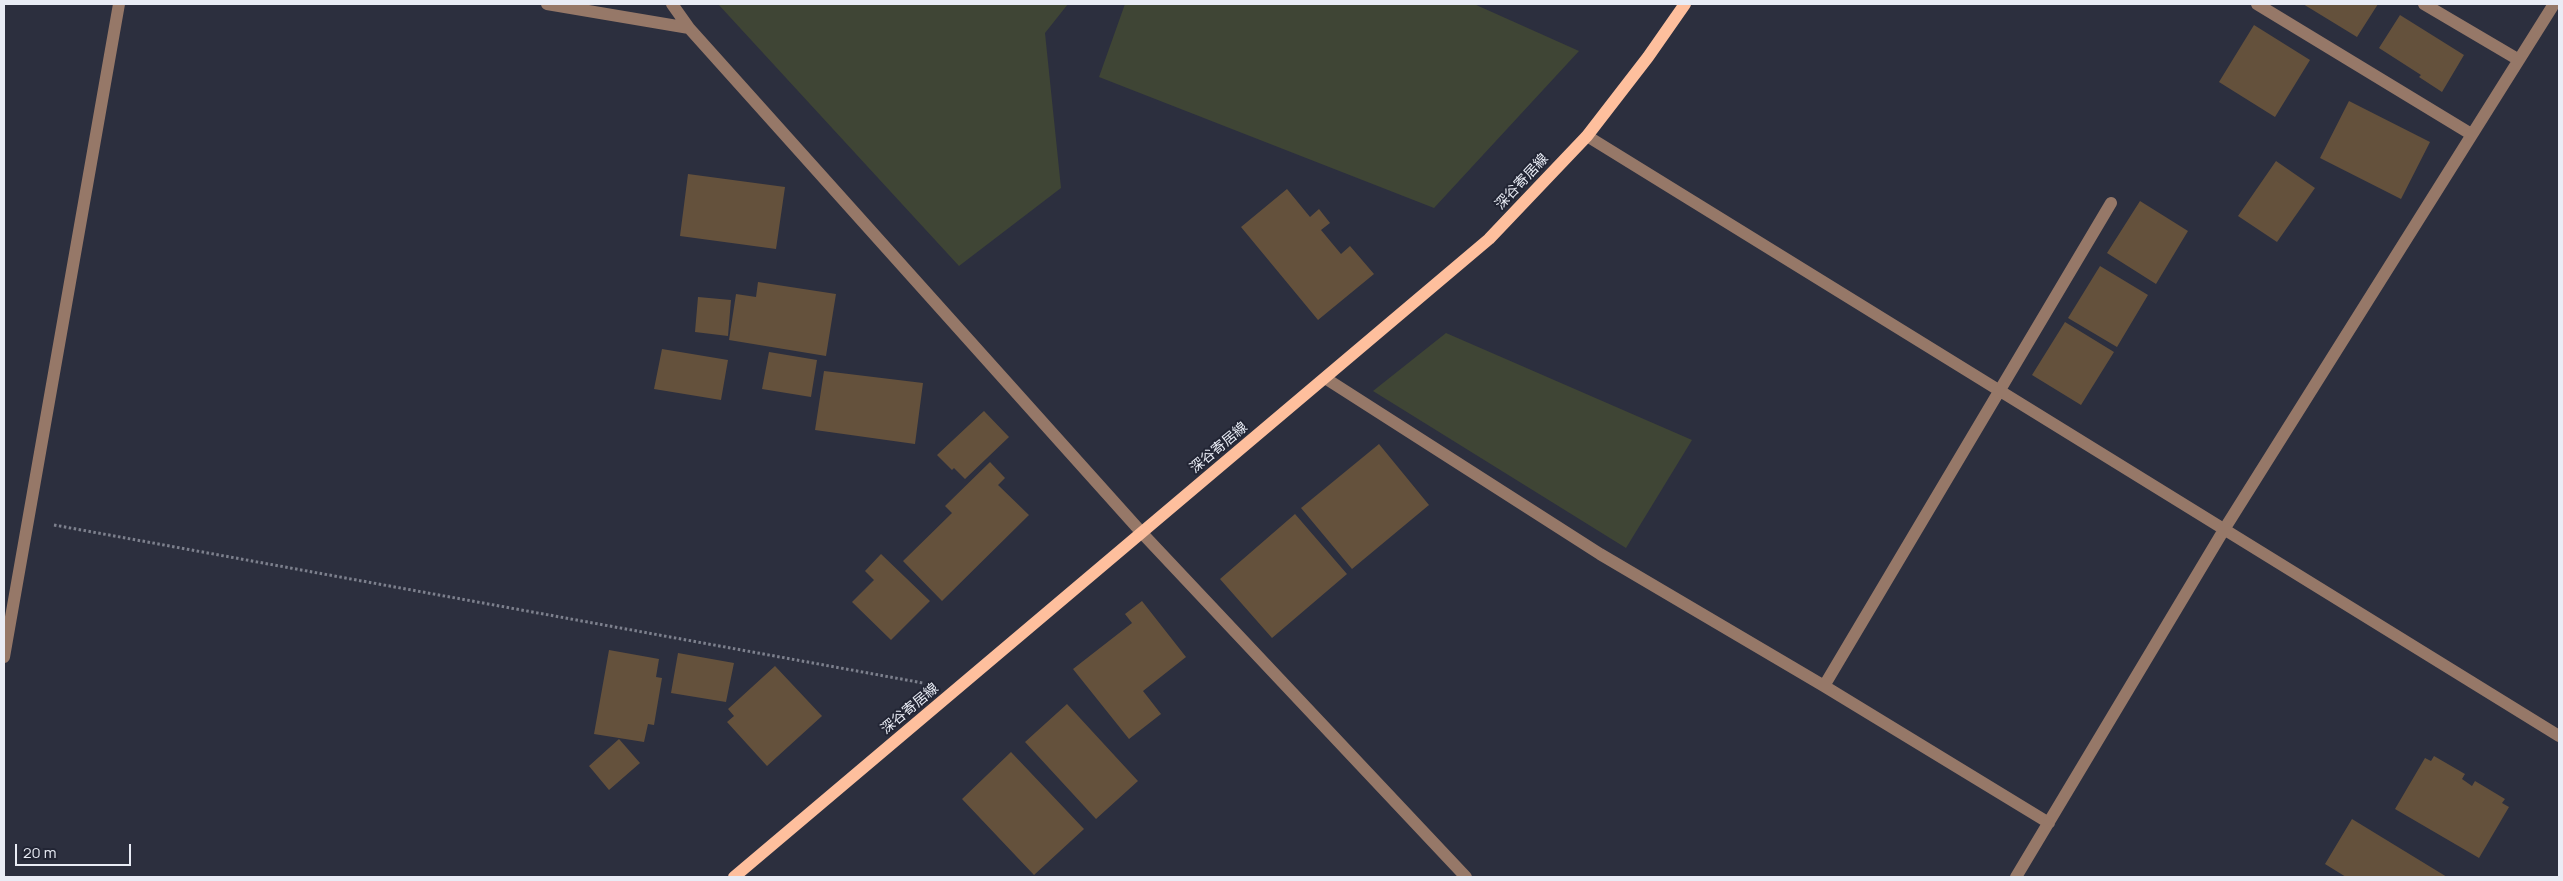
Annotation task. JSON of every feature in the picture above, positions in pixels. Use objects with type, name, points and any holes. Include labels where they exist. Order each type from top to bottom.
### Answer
[{"type":"main road","name":"深谷寄居線","points":[[734,877],[1489,239],[1587,136],[1648,58],[1685,4]]},
{"type":"street","points":[[4,658],[119,4]]},
{"type":"street","points":[[547,4],[689,28]]},
{"type":"street","points":[[672,4],[689,28],[1142,533],[1466,877]]},
{"type":"street","points":[[2258,4],[2471,134]]},
{"type":"street","points":[[2424,4],[2519,60]]},
{"type":"street","points":[[2016,877],[2225,528],[2554,4]]},
{"type":"street","points":[[1587,136],[2000,389],[2559,736]]},
{"type":"street","points":[[1824,686],[2111,203]]},
{"type":"street","points":[[1325,378],[1600,554],[1824,686],[2049,823]]},
{"type":"path","points":[[28,520],[958,689]]},
{"type":"green space","points":[[718,4],[1068,4],[1045,33],[1061,188],[959,266]]},
{"type":"green space","points":[[1125,4],[1474,4],[1579,51],[1434,208],[1099,77]]},
{"type":"green space","points":[[1446,333],[1692,440],[1626,548],[1373,391]]},
{"type":"building","points":[[2303,4],[2378,4],[2357,37]]},
{"type":"building","points":[[2400,15],[2464,55],[2442,92],[2419,77],[2421,75],[2379,48]]},
{"type":"building","points":[[2254,25],[2310,60],[2275,117],[2219,82]]},
{"type":"building","points":[[2349,101],[2430,142],[2401,199],[2320,158]]},
{"type":"building","points":[[2276,161],[2315,188],[2277,242],[2238,216]]},
{"type":"building","points":[[688,174],[785,187],[776,249],[680,236]]},
{"type":"building","points":[[1287,189],[1310,217],[1319,209],[1330,223],[1321,230],[1341,254],[1350,246],[1374,274],[1318,320],[1241,227]]},
{"type":"building","points":[[2140,201],[2188,231],[2156,284],[2107,253]]},
{"type":"building","points":[[2100,266],[2148,295],[2117,347],[2068,318]]},
{"type":"building","points":[[758,282],[836,294],[826,356],[729,340],[736,294],[756,297]]},
{"type":"building","points":[[698,297],[731,300],[728,336],[695,332]]},
{"type":"building","points":[[2065,322],[2114,352],[2081,405],[2032,375]]},
{"type":"building","points":[[662,349],[728,360],[721,400],[654,389]]},
{"type":"building","points":[[769,352],[817,360],[811,397],[762,389]]},
{"type":"building","points":[[824,371],[923,383],[915,444],[815,430]]},
{"type":"building","points":[[984,411],[1009,437],[965,479],[954,468],[952,470],[937,455]]},
{"type":"building","points":[[1379,444],[1429,505],[1352,569],[1301,508]]},
{"type":"building","points":[[990,462],[1005,478],[998,485],[1029,515],[942,601],[903,561],[952,513],[945,506]]},
{"type":"building","points":[[1295,514],[1347,574],[1272,638],[1220,579]]},
{"type":"building","points":[[881,554],[930,601],[891,640],[852,602],[874,580],[865,571]]},
{"type":"building","points":[[1142,601],[1186,657],[1143,691],[1161,714],[1129,739],[1073,669],[1132,623],[1125,614]]},
{"type":"building","points":[[609,650],[659,659],[656,677],[662,678],[654,725],[648,724],[644,742],[594,734]]},
{"type":"building","points":[[678,653],[734,663],[726,702],[671,693]]},
{"type":"building","points":[[775,666],[822,716],[767,766],[727,722],[734,716],[728,709]]},
{"type":"building","points":[[1067,704],[1138,781],[1096,819],[1025,742]]},
{"type":"building","points":[[619,739],[640,763],[609,790],[589,766]]},
{"type":"building","points":[[1011,752],[1084,829],[1034,875],[962,799]]},
{"type":"building","points":[[2434,756],[2465,774],[2462,779],[2472,786],[2475,781],[2505,799],[2502,803],[2509,807],[2479,858],[2395,809],[2425,758],[2431,761]]},
{"type":"building","points":[[2352,819],[2447,877],[2346,877],[2325,864]]}]
